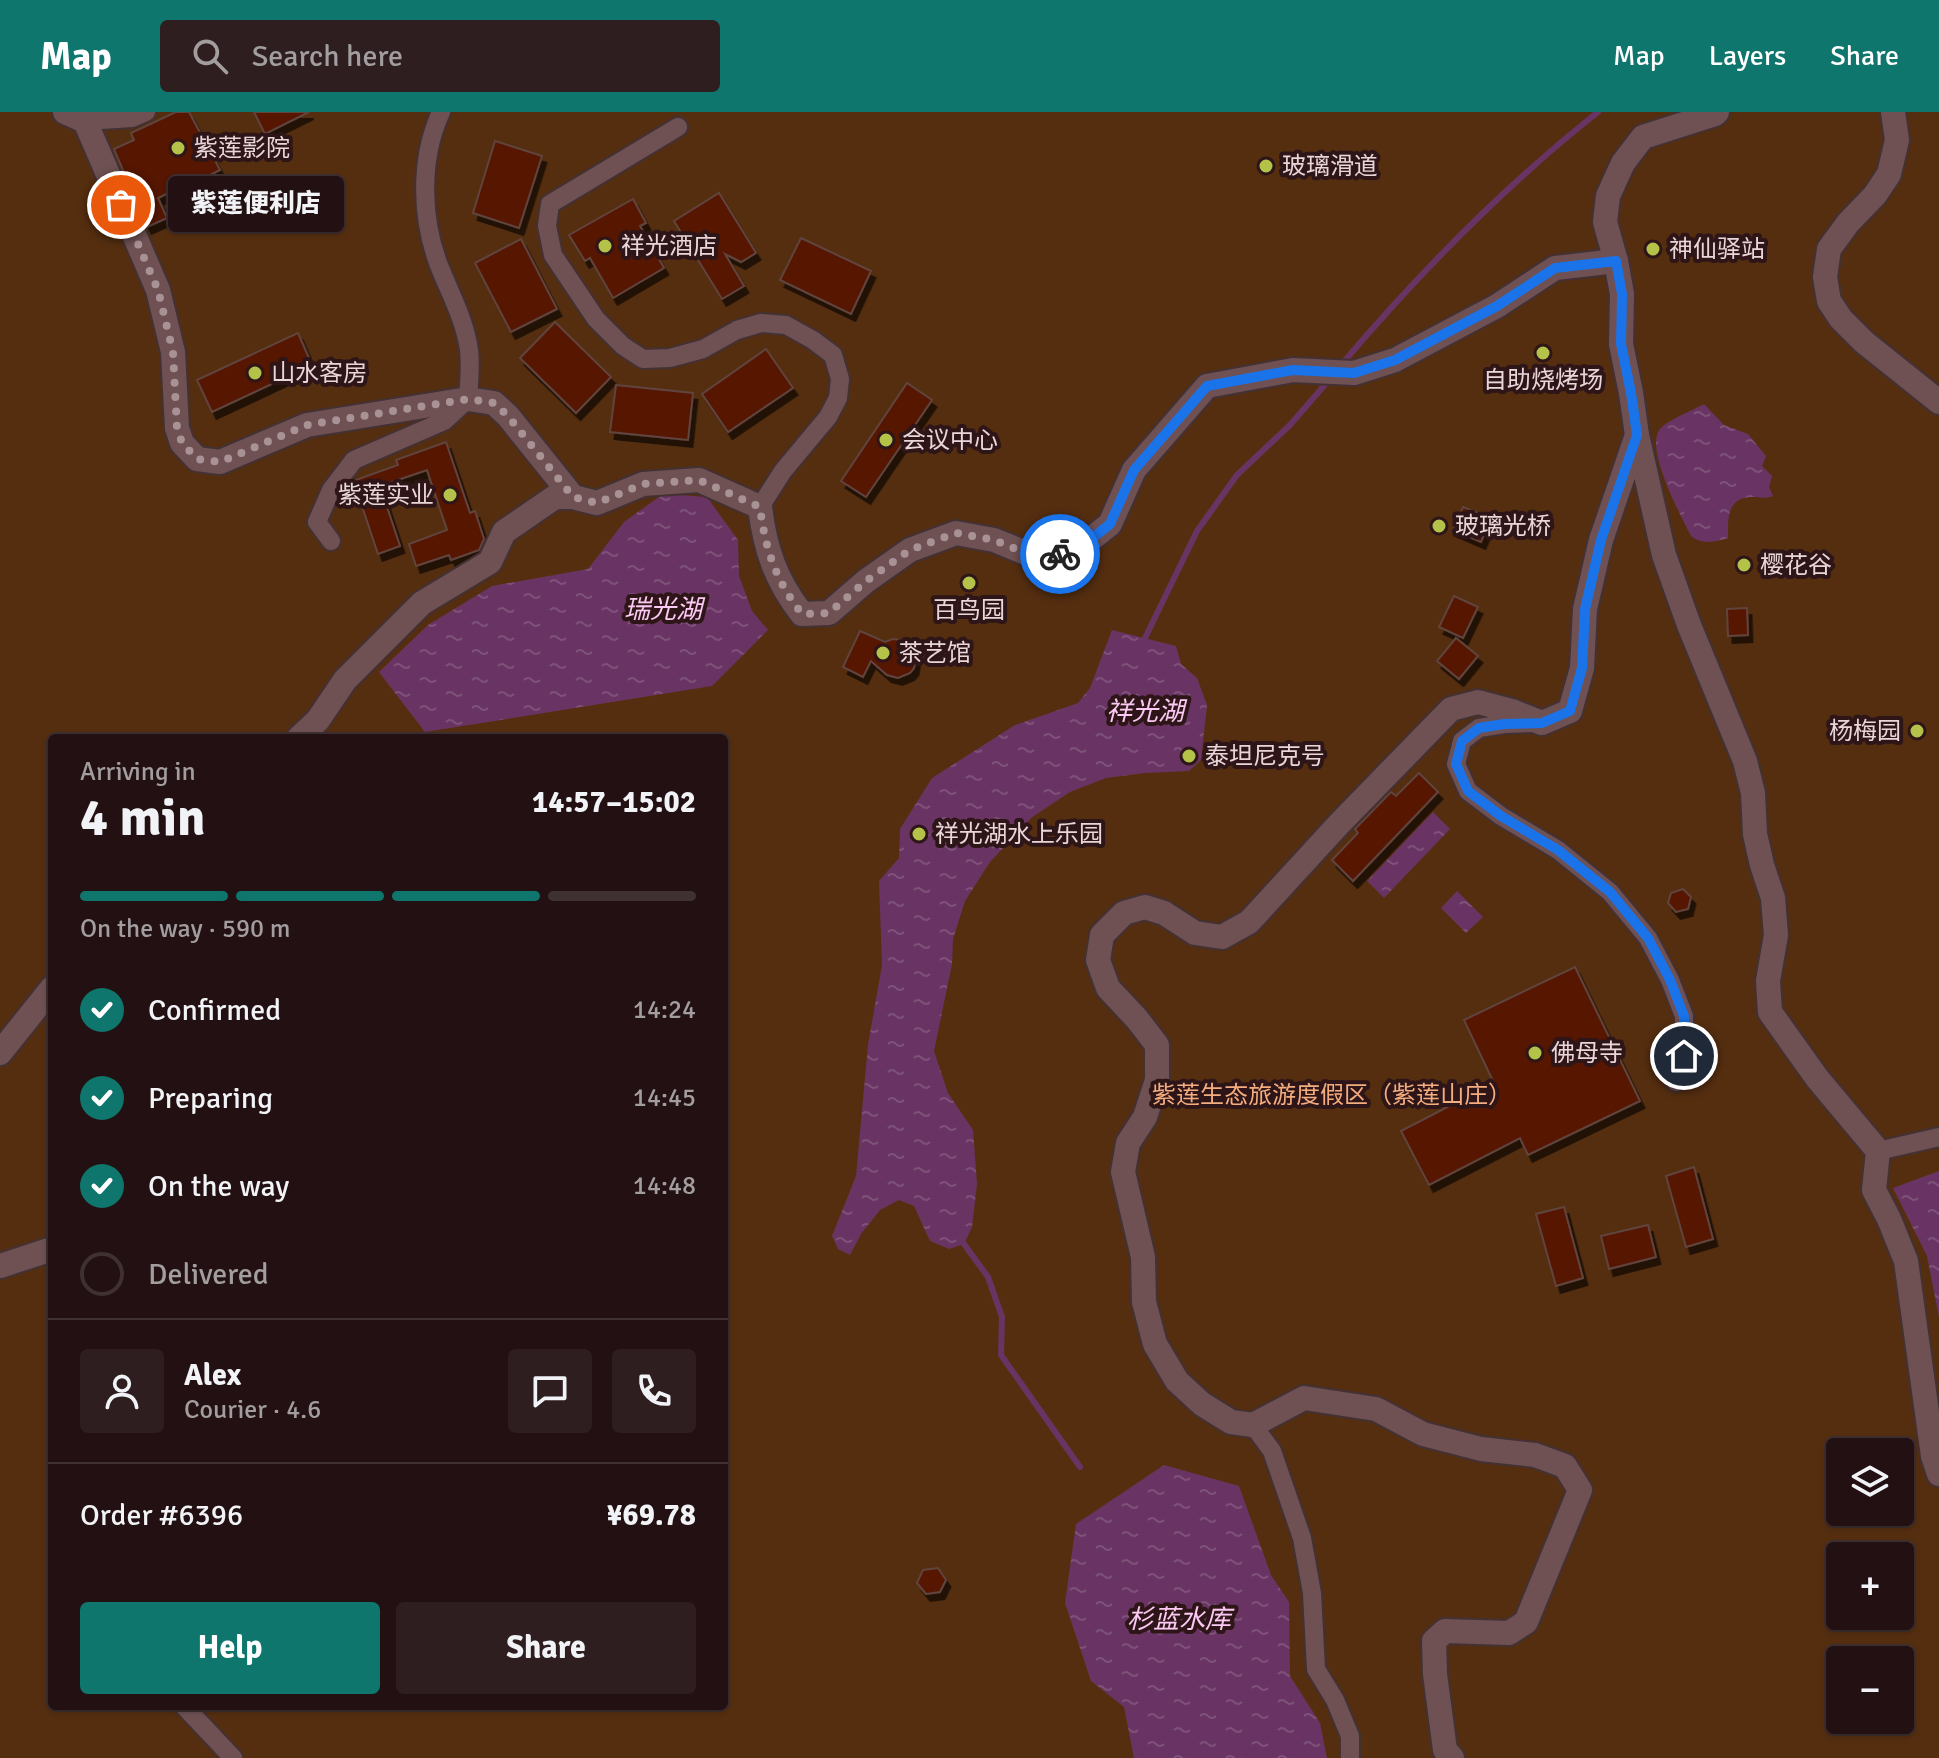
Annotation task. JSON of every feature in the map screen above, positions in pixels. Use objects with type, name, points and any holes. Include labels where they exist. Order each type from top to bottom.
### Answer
[{"type":"street","points":[[146,112],[132,118],[75,117],[158,290],[173,352],[177,428],[182,443],[197,459],[220,462],[307,425],[468,399],[494,403],[508,416],[573,497]]},
{"type":"street","points":[[331,541],[317,522],[331,490],[354,460],[444,421],[468,399],[469,351],[461,315],[429,235],[425,199],[427,161],[434,127],[441,112]]},
{"type":"street","points":[[1717,112],[1643,137],[1623,163],[1608,196],[1605,222],[1622,294],[1621,344],[1637,435],[1664,555],[1745,761],[1753,793],[1755,834],[1773,898],[1776,935],[1768,981],[1770,1012],[1817,1078],[1878,1151],[1874,1190],[1906,1261],[1933,1456],[1939,1474]]},
{"type":"street","points":[[1893,112],[1897,140],[1889,174],[1829,249],[1825,277],[1829,301],[1841,319],[1864,342],[1939,402]]},
{"type":"street","points":[[678,127],[550,204],[547,226],[553,255],[596,319],[623,346],[643,359],[670,358],[703,349],[737,330],[761,323],[786,325],[833,355],[840,379],[838,398],[828,417],[783,471],[760,507],[773,567],[802,614],[829,613],[866,581],[910,550],[956,533],[994,540],[1038,558],[1076,551],[1110,524],[1134,470],[1207,386],[1293,370],[1354,373],[1395,360],[1497,306],[1555,268],[1616,261]]},
{"type":"street","points":[[1637,435],[1601,540],[1585,609],[1582,668],[1570,711],[1542,723],[1479,728],[1462,741],[1456,764],[1468,791],[1501,816],[1558,850],[1610,892],[1648,938],[1684,1016],[1684,1056],[1676,1082]]},
{"type":"street","points":[[303,734],[318,720],[345,680],[422,603],[490,562],[504,532],[555,497],[573,497],[597,503],[643,484],[699,480],[760,507]]},
{"type":"street","points":[[1452,1758],[1445,1750],[1434,1641],[1445,1631],[1509,1633],[1526,1622],[1580,1490],[1565,1466],[1535,1455],[1481,1449],[1423,1434],[1376,1409],[1304,1398],[1253,1425],[1231,1422],[1202,1404],[1177,1381],[1155,1344],[1144,1302],[1143,1257],[1123,1172],[1128,1143],[1145,1117],[1157,1080],[1157,1045],[1108,988],[1098,960],[1102,935],[1124,913],[1145,907],[1164,913],[1195,933],[1222,937],[1249,922],[1343,819],[1451,709],[1478,702],[1542,723]]},
{"type":"street","points":[[0,1053],[48,993]]},
{"type":"street","points":[[1878,1151],[1939,1137]]},
{"type":"street","points":[[0,1266],[48,1250]]},
{"type":"street","points":[[1253,1425],[1272,1451],[1302,1538],[1312,1593],[1316,1669],[1335,1700],[1350,1736],[1350,1758]]},
{"type":"street","points":[[188,1710],[233,1758]]},
{"type":"green space","name":"紫莲生态旅游度假区（紫莲山庄）","points":[[0,112],[1939,112],[1939,1758],[0,1758]]},
{"type":"water","points":[[1704,404],[1724,425],[1748,434],[1766,456],[1762,466],[1772,476],[1769,487],[1773,496],[1738,501],[1730,510],[1728,538],[1709,542],[1691,536],[1660,466],[1656,438],[1664,426]]},
{"type":"water","name":"瑞光湖","points":[[663,494],[707,497],[738,540],[739,576],[752,611],[768,630],[712,686],[425,732],[379,672],[428,625],[492,586],[588,569],[624,522]]},
{"type":"water","name":"祥光湖","points":[[1112,630],[1176,646],[1181,664],[1197,678],[1207,705],[1201,760],[1189,771],[1106,778],[1070,792],[1031,818],[990,862],[965,901],[953,939],[952,964],[934,1051],[948,1093],[973,1130],[977,1184],[972,1227],[964,1244],[949,1249],[930,1241],[914,1206],[899,1200],[880,1210],[861,1234],[850,1255],[838,1249],[832,1236],[856,1176],[868,1045],[882,965],[879,881],[899,858],[900,829],[932,778],[1015,725],[1078,703],[1090,688]]},
{"type":"water","points":[[1433,812],[1450,829],[1384,898],[1367,881]]},
{"type":"water","points":[[1457,891],[1483,917],[1466,933],[1441,908]]},
{"type":"water","points":[[1939,1171],[1939,1317],[1927,1256],[1893,1188]]},
{"type":"water","name":"杉蓝水库","points":[[1164,1465],[1239,1486],[1271,1575],[1289,1602],[1290,1676],[1320,1723],[1327,1758],[1134,1758],[1124,1707],[1091,1681],[1065,1603],[1076,1524]]},
{"type":"building","points":[[176,112],[189,112],[220,170],[158,198],[167,218],[147,227],[114,149],[134,140],[131,133]]},
{"type":"building","points":[[254,112],[309,112],[265,134]]},
{"type":"building","points":[[495,141],[542,156],[519,228],[473,213]]},
{"type":"building","name":"祥光酒店","points":[[719,193],[756,253],[741,262],[725,254],[744,286],[722,299],[674,221]]},
{"type":"building","name":"祥光酒店","points":[[633,199],[646,223],[640,226],[664,268],[613,298],[590,258],[585,261],[569,235]]},
{"type":"building","points":[[801,238],[871,271],[851,314],[780,280]]},
{"type":"building","points":[[521,239],[557,309],[511,332],[475,263]]},
{"type":"building","points":[[555,322],[611,377],[576,413],[520,358]]},
{"type":"building","name":"山水客房","points":[[298,333],[312,365],[212,412],[197,380]]},
{"type":"building","points":[[766,349],[793,388],[728,432],[702,394]]},
{"type":"building","name":"会议中心","points":[[907,383],[932,400],[866,497],[841,481]]},
{"type":"building","points":[[616,385],[693,393],[688,440],[610,432]]},
{"type":"building","name":"紫莲实业","points":[[446,442],[470,513],[475,511],[484,539],[479,550],[451,560],[449,555],[416,566],[409,544],[447,530],[427,470],[380,486],[400,546],[378,554],[358,494],[352,496],[349,486],[353,481],[398,465],[396,460]]},
{"type":"building","points":[[1463,507],[1491,518],[1481,542],[1453,530]]},
{"type":"building","points":[[1454,596],[1478,607],[1463,638],[1439,627]]},
{"type":"building","points":[[1747,608],[1748,635],[1728,636],[1727,609]]},
{"type":"building","name":"茶艺馆","points":[[860,631],[885,642],[893,639],[906,641],[915,650],[914,668],[898,678],[887,675],[871,661],[863,677],[843,667]]},
{"type":"building","points":[[1456,638],[1478,656],[1459,679],[1437,661]]},
{"type":"building","points":[[1419,773],[1438,792],[1353,881],[1332,860],[1358,833],[1355,829],[1391,792],[1396,796]]},
{"type":"building","points":[[1683,889],[1691,897],[1688,909],[1676,912],[1668,903],[1671,893]]},
{"type":"building","points":[[1575,967],[1640,1101],[1528,1155],[1520,1138],[1429,1185],[1401,1131],[1494,1083],[1464,1020]]},
{"type":"building","points":[[1694,1167],[1713,1239],[1686,1247],[1666,1176]]},
{"type":"building","points":[[1564,1207],[1583,1278],[1556,1286],[1536,1214]]},
{"type":"building","points":[[1648,1225],[1656,1257],[1609,1269],[1601,1236]]},
{"type":"building","points":[[938,1568],[946,1580],[940,1592],[926,1594],[917,1583],[923,1570]]},
{"type":"waterway","points":[[1341,365],[1463,232],[1528,171],[1598,112]]},
{"type":"waterway","points":[[1145,638],[1197,531],[1237,475],[1290,425],[1329,380]]},
{"type":"waterway","points":[[964,1244],[988,1277],[1002,1317],[1001,1355],[1080,1467]]},
{"type":"way so far","points":[[121,205],[158,290],[173,352],[177,428],[182,443],[197,459],[220,462],[307,425],[468,399],[494,403],[508,416],[573,497],[597,503],[643,484],[699,480],[760,507],[773,567],[802,614],[829,613],[866,581],[910,550],[956,533],[994,540],[1038,558],[1060,554]]},
{"type":"place","name":"紫莲影院","points":[[178,148]]},
{"type":"place","name":"玻璃滑道","points":[[1266,166]]},
{"type":"place","name":"紫莲便利店","points":[[121,205]]},
{"type":"place","name":"祥光酒店","points":[[605,246]]},
{"type":"place","name":"神仙驿站","points":[[1653,249]]},
{"type":"place","name":"自助烧烤场","points":[[1543,353]]},
{"type":"place","name":"山水客房","points":[[255,373]]},
{"type":"place","name":"会议中心","points":[[886,440]]},
{"type":"place","name":"紫莲实业","points":[[450,495]]},
{"type":"place","name":"玻璃光桥","points":[[1439,526]]},
{"type":"place","name":"樱花谷","points":[[1744,565]]},
{"type":"place","name":"百鸟园","points":[[969,583]]},
{"type":"place","name":"茶艺馆","points":[[883,653]]},
{"type":"place","name":"杨梅园","points":[[1917,731]]},
{"type":"place","name":"泰坦尼克号","points":[[1189,756]]},
{"type":"place","name":"祥光湖水上乐园","points":[[919,834]]},
{"type":"place","name":"佛母寺","points":[[1535,1053]]},
{"type":"route","points":[[1060,554],[1076,551],[1110,524],[1134,470],[1207,386],[1293,370],[1354,373],[1395,360],[1497,306],[1555,268],[1616,261],[1622,294],[1621,344],[1637,435],[1601,540],[1585,609],[1582,668],[1570,711],[1542,723],[1479,728],[1462,741],[1456,764],[1468,791],[1501,816],[1558,850],[1610,892],[1648,938],[1684,1016],[1684,1056]]}]
